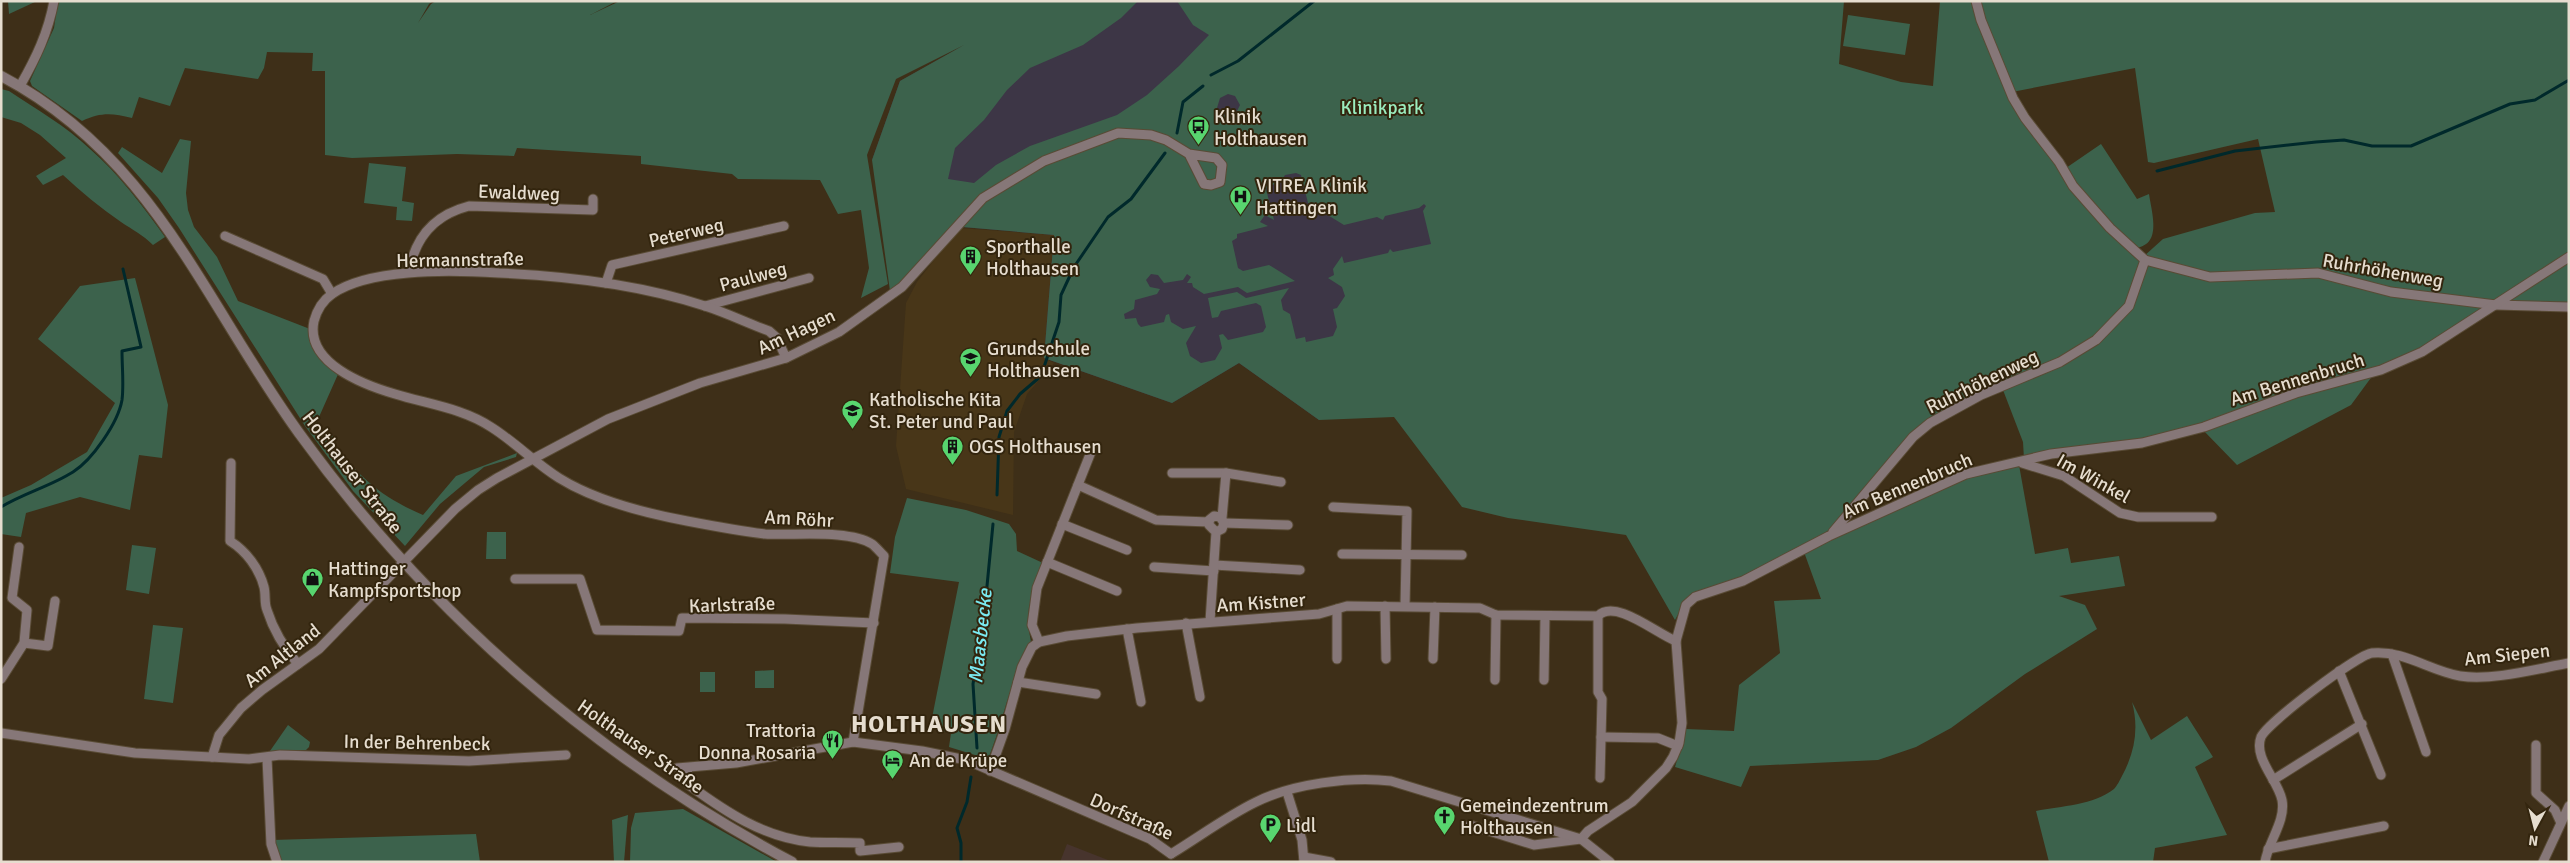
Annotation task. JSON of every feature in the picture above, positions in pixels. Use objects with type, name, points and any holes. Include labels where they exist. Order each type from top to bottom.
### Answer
[{"type":"street","points":[[20,86],[41,48],[50,26],[54,1]]},
{"type":"street","name":"Ruhrhöhenweg","points":[[1976,1],[1981,20],[2013,98],[2025,118],[2059,162],[2073,186],[2110,228],[2145,260],[2210,277],[2318,273],[2391,292],[2496,305],[2569,307]]},
{"type":"street","name":"Holthauser Straße","points":[[1,76],[20,86],[81,130],[114,160],[142,192],[192,264],[298,432],[354,506],[402,562],[468,628],[537,691],[613,751],[708,815],[792,862]]},
{"type":"street","name":"Am Hagen","points":[[402,562],[478,490],[608,419],[700,383],[786,358],[839,332],[902,287],[935,253],[958,223],[983,198],[1044,161],[1118,134],[1151,135],[1166,140],[1189,154]]},
{"type":"street","name":"Ewaldweg","points":[[409,272],[413,251],[420,240],[441,216],[456,209],[469,206],[593,210],[593,198]]},
{"type":"street","name":"Peterweg","points":[[606,283],[612,265],[784,226]]},
{"type":"street","points":[[225,236],[323,279],[332,294]]},
{"type":"street","name":"Am Bennenbruch","points":[[1581,840],[1588,831],[1619,812],[1641,793],[1666,768],[1678,746],[1682,723],[1676,641],[1684,611],[1695,597],[1743,581],[1829,536],[1966,474],[2051,454],[2142,443],[2204,427],[2296,393],[2381,370],[2422,352],[2569,258]]},
{"type":"street","name":"Ruhrhöhenweg","points":[[1829,536],[1913,438],[1930,423],[1981,395],[2060,362],[2096,340],[2129,306],[2145,260]]},
{"type":"street","name":"Hermannstraße","points":[[534,458],[491,426],[464,413],[385,392],[337,368],[324,357],[316,343],[313,328],[318,308],[332,294],[357,283],[409,272],[474,272],[538,275],[606,283],[705,306],[768,331],[777,338],[786,358]]},
{"type":"street","name":"Paulweg","points":[[705,306],[809,278]]},
{"type":"street","points":[[990,771],[1005,729],[1022,667],[1032,647],[1039,642],[1032,625],[1037,588],[1091,452]]},
{"type":"street","name":"Am Röhr","points":[[534,458],[560,479],[602,498],[666,517],[767,534],[812,534],[854,538],[872,544],[884,556],[853,742]]},
{"type":"street","name":"Im Winkel","points":[[2022,462],[2064,476],[2120,513],[2138,517],[2212,517]]},
{"type":"street","points":[[231,463],[230,541],[242,548],[253,563],[264,587],[266,609],[287,650],[298,664]]},
{"type":"street","points":[[1172,473],[1226,473],[1281,482]]},
{"type":"street","points":[[1216,532],[1222,529],[1226,473]]},
{"type":"street","points":[[1078,485],[1156,520],[1209,522]]},
{"type":"street","points":[[1333,507],[1407,511],[1405,606]]},
{"type":"street","points":[[1216,532],[1210,528],[1209,522],[1214,516],[1223,520],[1288,525]]},
{"type":"street","points":[[1062,524],[1126,550]]},
{"type":"street","points":[[1210,621],[1216,532]]},
{"type":"street","points":[[1,679],[24,643],[27,610],[12,598],[19,547]]},
{"type":"street","points":[[1342,554],[1462,555]]},
{"type":"street","name":"Am Altland","points":[[212,757],[220,735],[241,708],[326,642],[402,562]]},
{"type":"street","points":[[1047,562],[1117,591]]},
{"type":"street","points":[[1154,567],[1300,570]]},
{"type":"street","name":"Karlstraße","points":[[515,579],[580,579],[598,630],[679,631],[682,618],[786,619],[874,623]]},
{"type":"street","points":[[24,643],[48,646],[55,601]]},
{"type":"street","name":"Am Kistner","points":[[1039,642],[1067,636],[1186,623],[1319,614],[1347,606],[1480,608],[1496,615],[1545,616],[1598,616],[1606,610],[1616,611],[1642,622],[1676,641]]},
{"type":"street","points":[[1385,606],[1386,659]]},
{"type":"street","points":[[1434,660],[1435,607]]},
{"type":"street","points":[[1337,659],[1338,609]]},
{"type":"street","points":[[1495,680],[1496,615]]},
{"type":"street","points":[[1544,680],[1545,616]]},
{"type":"street","points":[[1598,616],[1601,736],[1600,778]]},
{"type":"street","points":[[1186,623],[1200,697]]},
{"type":"street","points":[[1128,629],[1141,702]]},
{"type":"street","name":"Am Siepen","points":[[2265,862],[2283,805],[2262,756],[2260,746],[2262,735],[2288,711],[2339,671],[2366,654],[2392,654],[2445,673],[2469,677],[2484,677],[2569,663]]},
{"type":"street","points":[[2392,654],[2426,752]]},
{"type":"street","points":[[2339,671],[2362,724],[2381,776]]},
{"type":"street","points":[[1018,682],[1096,694]]},
{"type":"street","points":[[2273,780],[2362,724]]},
{"type":"street","name":"In der Behrenbeck","points":[[1,733],[135,753],[249,760],[288,755],[470,762],[566,755]]},
{"type":"street","points":[[1601,736],[1658,738],[1678,746]]},
{"type":"street","name":"Dorfstraße","points":[[677,768],[736,763],[853,742],[922,751],[966,760],[1150,839],[1170,858],[1256,802],[1287,792],[1339,780],[1358,778],[1391,782],[1581,840],[1610,862]]},
{"type":"street","points":[[2536,745],[2537,795],[2555,810],[2560,821]]},
{"type":"street","points":[[267,758],[271,844],[277,862]]},
{"type":"street","points":[[687,768],[689,785],[722,809],[759,829],[808,842],[860,843],[860,851],[899,847]]},
{"type":"street","points":[[1287,792],[1302,840],[1304,859],[1331,862]]},
{"type":"street","points":[[2543,862],[2560,821],[2569,806]]},
{"type":"street","points":[[1470,825],[1534,845],[1581,840]]},
{"type":"street","points":[[2268,849],[2384,826]]},
{"type":"shaded area","name":"Klinikpark","points":[[1044,1],[1517,1],[1524,148],[1319,420],[1239,363],[1172,403],[1044,358],[1054,235],[951,226],[872,160],[900,81]]},
{"type":"shaded area","name":"Grundschule Holthausen","points":[[959,228],[1055,235],[1044,358],[1054,363],[1027,394],[1014,432],[1013,515],[906,489],[896,446],[906,303],[917,282]]},
{"type":"shaded area","points":[[1067,844],[1113,862],[1060,862]]},
{"type":"green space","points":[[8,1],[37,1],[9,14]]},
{"type":"green space","points":[[58,1],[433,1],[429,4],[418,23],[431,4],[436,1],[617,1],[590,15],[620,1],[1138,1],[1121,18],[1083,45],[1030,68],[1007,90],[984,120],[955,148],[948,179],[974,183],[996,165],[1030,146],[1117,115],[1147,95],[1209,35],[1193,25],[1177,1],[1844,1],[1839,64],[1901,82],[1933,86],[1940,1],[1974,1],[2011,99],[2072,187],[2132,252],[2156,265],[2209,279],[2318,276],[2347,284],[2350,279],[2317,270],[2209,276],[2178,269],[2143,257],[2163,239],[2255,213],[2275,212],[2258,139],[2154,163],[2148,162],[2135,68],[2012,92],[1977,1],[2569,1],[2569,255],[2421,351],[2372,371],[2373,375],[2351,405],[2237,465],[2203,430],[2024,459],[2023,442],[2003,390],[1951,412],[1909,435],[1828,531],[1741,579],[1692,596],[1684,603],[1675,620],[1626,535],[1508,518],[1462,507],[1394,417],[1319,420],[1239,363],[1172,403],[1044,358],[1054,235],[951,226],[913,275],[890,291],[872,160],[900,81],[964,45],[896,79],[867,155],[888,284],[861,298],[869,268],[861,210],[838,214],[820,180],[738,179],[732,174],[641,164],[641,156],[517,148],[514,156],[457,154],[352,158],[325,155],[325,71],[312,71],[313,53],[267,52],[264,68],[258,79],[185,68],[170,106],[139,97],[132,118],[107,114],[82,121],[32,86],[30,81],[54,28]],"holes":[[[1228,94],[1235,96],[1240,105],[1235,115],[1228,117],[1219,113],[1217,108],[1220,98]],[[1296,173],[1301,175],[1308,203],[1344,225],[1377,217],[1383,220],[1385,216],[1419,208],[1424,204],[1426,206],[1423,211],[1431,244],[1393,252],[1390,249],[1388,253],[1344,263],[1342,256],[1333,269],[1334,275],[1328,278],[1342,287],[1345,296],[1337,308],[1333,309],[1337,327],[1333,336],[1306,342],[1305,337],[1296,339],[1290,314],[1283,310],[1281,300],[1289,288],[1246,298],[1237,292],[1208,298],[1212,318],[1218,317],[1221,311],[1256,303],[1261,306],[1266,327],[1263,332],[1228,340],[1223,334],[1219,335],[1222,348],[1215,360],[1201,363],[1190,356],[1186,343],[1196,326],[1183,329],[1171,322],[1169,314],[1166,315],[1164,322],[1141,327],[1136,318],[1125,319],[1124,314],[1134,309],[1135,300],[1157,294],[1160,289],[1150,287],[1146,280],[1151,274],[1158,275],[1164,283],[1183,280],[1187,274],[1191,277],[1187,283],[1192,283],[1193,287],[1204,294],[1238,287],[1247,293],[1295,281],[1269,265],[1243,271],[1238,268],[1232,241],[1237,238],[1237,234],[1268,226],[1260,222],[1265,215],[1274,220],[1266,189],[1268,186],[1280,183],[1285,175]]]},
{"type":"green space","points":[[1848,15],[1910,24],[1905,55],[1843,46]]},
{"type":"green space","points":[[1,89],[9,91],[51,118],[90,149],[120,179],[165,237],[153,245],[77,188],[63,175],[43,185],[36,176],[66,158],[40,135],[21,123],[1,117]]},
{"type":"green space","points":[[180,139],[191,141],[186,193],[188,210],[194,227],[217,257],[238,301],[310,329],[339,372],[315,426],[333,436],[331,441],[361,475],[382,493],[423,515],[456,476],[517,453],[516,457],[484,467],[440,504],[405,546],[353,491],[305,426],[179,228],[158,198],[118,153],[122,147],[162,173]]},
{"type":"green space","points":[[2101,144],[2137,199],[2149,194],[2153,220],[2152,236],[2149,242],[2142,246],[2133,248],[2075,183],[2066,168]]},
{"type":"green space","points":[[369,163],[406,167],[402,201],[414,203],[412,221],[396,220],[397,207],[364,203]]},
{"type":"green space","points":[[2569,259],[2569,305],[2504,303]]},
{"type":"green space","points":[[135,278],[168,405],[162,458],[139,455],[130,510],[80,497],[26,513],[21,537],[1,534],[1,498],[31,485],[87,452],[115,403],[38,339],[80,286]]},
{"type":"green space","points":[[2019,465],[2035,554],[2068,548],[2071,563],[2119,556],[2125,586],[2059,596],[2085,605],[2097,629],[2025,674],[1951,728],[1916,747],[1878,760],[1750,766],[1741,787],[1675,767],[1686,729],[1734,731],[1739,685],[1780,653],[1774,601],[1821,599],[1804,552],[1967,477]]},
{"type":"green space","points":[[907,498],[966,510],[1009,524],[1016,534],[1017,551],[1043,563],[1029,607],[1028,625],[1031,642],[1012,685],[988,759],[949,747],[951,733],[930,728],[959,582],[890,573],[895,537]]},
{"type":"green space","points":[[487,532],[506,532],[506,559],[486,559]]},
{"type":"green space","points":[[132,545],[156,548],[149,594],[126,590]]},
{"type":"green space","points":[[153,625],[183,628],[173,703],[144,699]]},
{"type":"green space","points":[[774,670],[774,688],[755,688],[755,671]]},
{"type":"green space","points":[[700,672],[715,672],[715,692],[700,692]]},
{"type":"green space","points":[[2132,702],[2151,740],[2187,716],[2213,757],[2195,767],[2227,835],[2155,848],[2153,862],[2049,862],[2036,811],[2087,802],[2115,788],[2133,749],[2135,721]]},
{"type":"green space","points":[[288,725],[310,742],[309,747],[306,750],[270,751]]},
{"type":"green space","points":[[683,809],[777,862],[630,862],[631,828],[635,813]]},
{"type":"green space","points":[[628,815],[624,862],[614,862],[612,820]]},
{"type":"green space","points":[[476,834],[480,862],[279,862],[272,840]]},
{"type":"waterway","name":"Maasbecke","points":[[1211,75],[1238,61],[1314,1]]},
{"type":"waterway","points":[[2157,171],[2235,151],[2316,142],[2344,140],[2372,146],[2411,146],[2510,104],[2535,100],[2569,80]]},
{"type":"waterway","name":"Maasbecke","points":[[1177,133],[1183,102],[1203,86]]},
{"type":"waterway","name":"Maasbecke","points":[[997,495],[999,437],[1007,411],[1020,394],[1041,376],[1059,322],[1061,295],[1074,267],[1108,217],[1131,199],[1165,153]]},
{"type":"waterway","points":[[1,507],[73,472],[96,450],[110,430],[122,400],[122,351],[141,347],[123,269]]},
{"type":"waterway","name":"Maasbecke","points":[[977,748],[973,684],[984,617],[993,524]]},
{"type":"waterway","name":"Maasbecke","points":[[961,862],[961,843],[957,828],[967,802],[971,777]]},
{"type":"place","name":"Klinik Holthausen","points":[[1198,146]]},
{"type":"place","name":"VITREA Klinik Hattingen","points":[[1240,215]]},
{"type":"place","name":"Sporthalle Holthausen","points":[[970,276]]},
{"type":"place","name":"Grundschule Holthausen","points":[[971,378]]},
{"type":"place","name":"Katholische Kita St. Peter und Paul","points":[[853,429]]},
{"type":"place","name":"OGS Holthausen","points":[[953,465]]},
{"type":"place","name":"Hattinger Kampfsportshop","points":[[312,598]]},
{"type":"place","name":"Trattoria Donna Rosaria","points":[[832,760]]},
{"type":"place","name":"An de Krüpe","points":[[893,779]]},
{"type":"place","name":"Gemeindezentrum Holthausen","points":[[1444,835]]},
{"type":"place","name":"Lidl","points":[[1270,844]]},
{"type":"district","name":"HOLTHAUSEN","points":[[929,724]]}]
